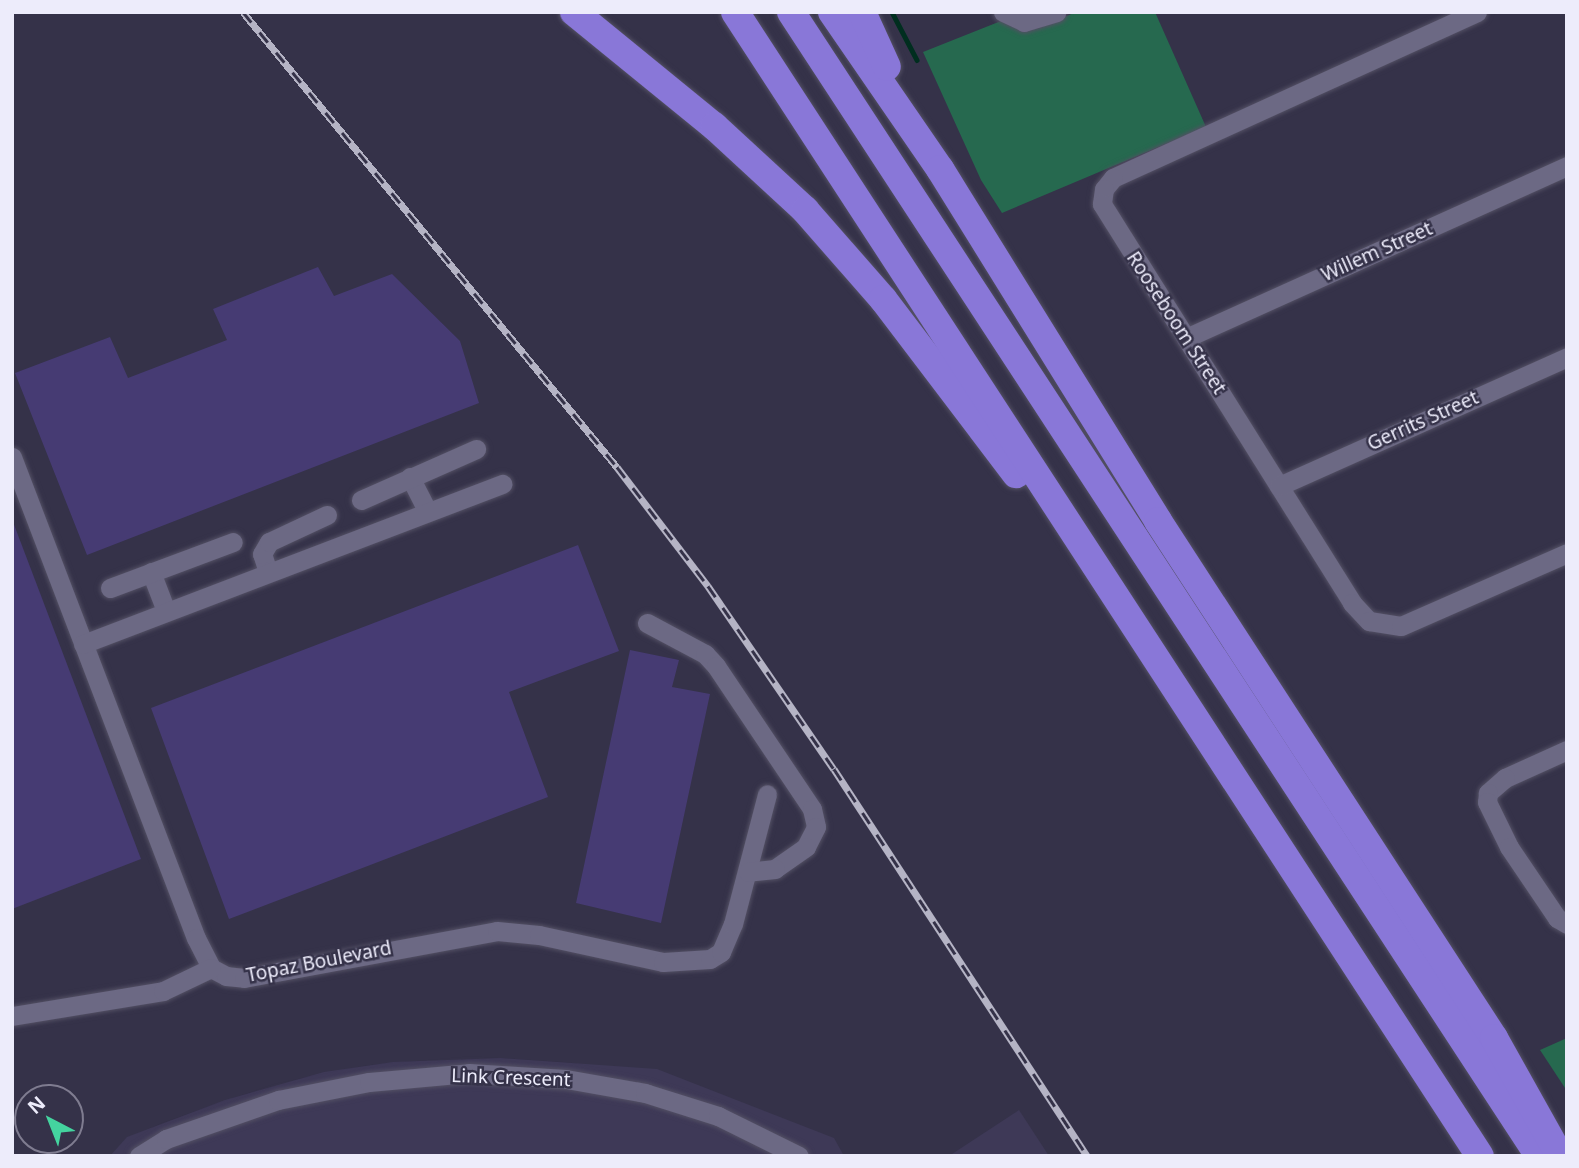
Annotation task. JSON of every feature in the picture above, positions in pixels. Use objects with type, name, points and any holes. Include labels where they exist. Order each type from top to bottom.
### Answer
[{"type":"highway","points":[[574,12],[714,126],[835,241],[1146,643]]},
{"type":"highway","points":[[735,12],[1480,1156]]},
{"type":"highway","points":[[790,12],[1539,1156]]},
{"type":"highway","points":[[832,12],[940,169],[1158,521],[1494,1038],[1560,1156]]},
{"type":"highway","points":[[862,12],[940,169]]},
{"type":"street","points":[[1003,12],[1024,23],[1056,12]]},
{"type":"street","name":"Rooseboom Street","points":[[1477,12],[1110,180],[1102,194],[1105,212],[1360,615],[1380,626],[1401,626],[1567,554]]},
{"type":"street","name":"Willem Street","points":[[1186,338],[1567,166]]},
{"type":"street","name":"Gerrits Street","points":[[1279,486],[1567,357]]},
{"type":"street","points":[[361,500],[476,449]]},
{"type":"street","points":[[12,1016],[163,991],[211,968],[13,463]]},
{"type":"street","points":[[410,477],[427,511]]},
{"type":"street","points":[[83,644],[502,484]]},
{"type":"street","points":[[268,572],[262,554],[269,542],[327,516]]},
{"type":"street","points":[[110,588],[233,542]]},
{"type":"street","points":[[151,572],[166,611]]},
{"type":"street","points":[[648,623],[705,654],[716,666],[812,809],[816,827],[806,847],[775,869],[748,872]]},
{"type":"street","points":[[1567,750],[1505,778],[1488,793],[1487,802],[1509,847],[1552,912],[1567,924]]},
{"type":"street","name":"Topaz Boulevard","points":[[211,968],[244,978],[497,931],[663,962],[692,963],[721,952],[748,872],[767,794]]},
{"type":"street","name":"Link Crescent","points":[[139,1156],[166,1139],[278,1100],[369,1082],[469,1073],[566,1079],[645,1093],[718,1116],[799,1156]]},
{"type":"shaded area","points":[[501,1058],[657,1069],[834,1138],[844,1156],[110,1156],[127,1137],[225,1100],[324,1072],[393,1062]]},
{"type":"shaded area","points":[[1019,1110],[1049,1156],[949,1156]]},
{"type":"green space","points":[[1076,12],[1155,12],[1206,127],[1002,213],[981,180],[923,52],[1001,21],[1018,29],[1037,29]]},
{"type":"green space","points":[[1567,1038],[1567,1091],[1540,1050]]},
{"type":"building","points":[[318,267],[334,296],[392,274],[460,341],[479,403],[87,555],[15,373],[110,337],[128,378],[227,340],[213,309]]},
{"type":"building","points":[[12,523],[141,859],[12,909]]},
{"type":"building","points":[[578,545],[619,651],[509,692],[548,797],[229,919],[151,708]]},
{"type":"building","points":[[630,650],[679,660],[672,687],[710,694],[661,923],[576,903]]},
{"type":"waterway","points":[[892,12],[917,60]]},
{"type":"railway","points":[[243,12],[617,467],[708,586],[834,769],[1087,1156]]}]
